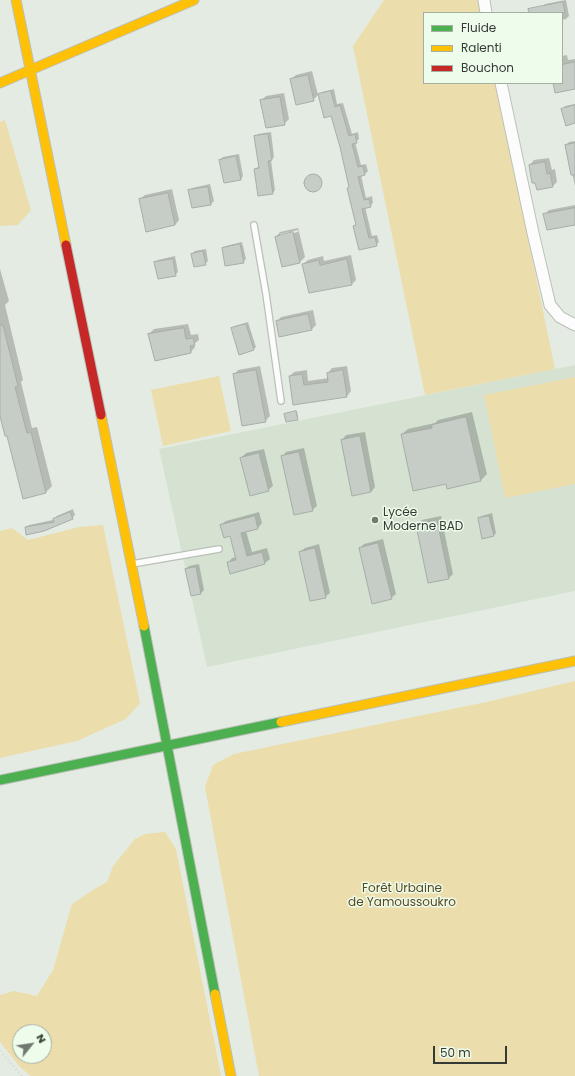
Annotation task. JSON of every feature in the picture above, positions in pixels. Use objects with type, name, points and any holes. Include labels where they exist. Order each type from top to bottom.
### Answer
[{"type":"street","points":[[16,0],[131,564],[231,1076]]},
{"type":"street","points":[[0,83],[194,0]]},
{"type":"street","points":[[484,0],[486,12]]},
{"type":"street","points":[[501,84],[550,305],[560,317],[575,325]]},
{"type":"street","points":[[0,780],[575,661]]},
{"type":"lane","points":[[254,226],[266,294],[281,400]]},
{"type":"lane","points":[[131,564],[220,549]]},
{"type":"path","points":[[0,1050],[22,1076]]},
{"type":"shaded area","name":"Lycée Moderne BAD","points":[[575,365],[575,591],[207,667],[159,449]]},
{"type":"green space","points":[[384,0],[479,0],[482,12],[423,12],[423,84],[496,84],[555,369],[425,395],[353,46]]},
{"type":"green space","points":[[5,120],[31,210],[18,225],[0,226],[0,122]]},
{"type":"green space","points":[[219,376],[231,431],[163,446],[151,390]]},
{"type":"green space","points":[[575,377],[575,484],[505,498],[484,395]]},
{"type":"green space","points":[[103,525],[140,703],[126,719],[77,741],[0,758],[0,531],[12,528],[28,540],[79,527]]},
{"type":"green space","name":"Forêt Urbaine de Yamoussoukro","points":[[575,681],[575,1076],[259,1076],[205,787],[213,765],[234,754],[491,701]]},
{"type":"green space","points":[[165,832],[176,849],[221,1076],[31,1076],[18,1064],[52,1064],[52,1024],[12,1024],[12,1057],[0,1042],[0,995],[14,991],[37,996],[53,970],[72,904],[107,882],[113,866],[135,839],[145,834]]},
{"type":"building","points":[[563,2],[565,13],[529,12],[528,9]]},
{"type":"building","points":[[575,62],[575,89],[555,93],[553,84],[563,84],[563,65]]},
{"type":"building","points":[[308,75],[314,101],[296,105],[290,79]]},
{"type":"building","points":[[331,91],[335,107],[340,105],[349,136],[355,134],[357,143],[352,144],[358,167],[363,166],[365,175],[358,177],[364,200],[369,199],[371,207],[362,209],[369,238],[375,237],[377,246],[359,250],[353,226],[356,225],[347,188],[349,187],[340,147],[331,116],[324,118],[318,94]]},
{"type":"building","points":[[280,97],[285,125],[266,128],[260,100]]},
{"type":"building","points":[[575,105],[575,123],[566,126],[561,109]]},
{"type":"building","points":[[268,134],[272,160],[268,161],[273,194],[258,196],[254,169],[259,168],[254,136]]},
{"type":"building","points":[[575,143],[575,175],[571,175],[565,145]]},
{"type":"building","points":[[236,156],[241,180],[224,183],[219,160]]},
{"type":"building","points":[[545,162],[547,174],[550,173],[553,187],[537,190],[535,183],[532,183],[529,165]]},
{"type":"building","points":[[313,174],[319,177],[322,183],[319,189],[313,192],[307,189],[304,183],[307,177]]},
{"type":"building","points":[[208,187],[211,205],[192,208],[188,190]]},
{"type":"building","points":[[168,193],[175,225],[146,232],[139,199]]},
{"type":"building","points":[[575,208],[575,225],[547,230],[543,214]]},
{"type":"building","points":[[293,232],[300,263],[282,267],[275,237]]},
{"type":"building","points":[[240,244],[244,263],[225,266],[222,248]]},
{"type":"building","points":[[203,251],[206,265],[194,267],[191,254]]},
{"type":"building","points":[[173,259],[176,276],[158,279],[154,262]]},
{"type":"building","points":[[347,259],[352,285],[309,293],[302,264],[319,260],[320,265]]},
{"type":"building","points":[[308,314],[312,330],[279,337],[276,321]]},
{"type":"building","points":[[246,324],[254,350],[239,355],[231,328]]},
{"type":"building","points":[[3,325],[18,386],[15,387],[27,433],[31,432],[46,493],[23,499],[7,436],[5,436],[0,416],[0,326]]},
{"type":"building","points":[[184,328],[186,339],[193,338],[195,345],[190,346],[191,353],[155,361],[148,334]]},
{"type":"building","points":[[256,370],[266,422],[242,426],[233,374]]},
{"type":"building","points":[[343,370],[347,397],[293,405],[289,376],[302,374],[304,385],[328,382],[327,373]]},
{"type":"building","points":[[296,411],[298,420],[286,422],[284,414]]},
{"type":"building","points":[[466,417],[481,481],[447,489],[446,484],[413,491],[401,434],[432,428],[432,425]]},
{"type":"building","points":[[360,436],[371,492],[352,496],[341,440]]},
{"type":"building","points":[[299,452],[313,511],[294,515],[281,456]]},
{"type":"building","points":[[259,453],[269,491],[250,496],[240,458]]},
{"type":"building","points":[[70,512],[73,519],[44,531],[26,535],[25,527],[54,522],[53,519]]},
{"type":"building","points":[[255,516],[258,529],[241,533],[247,556],[262,552],[265,564],[230,574],[227,562],[236,560],[230,536],[224,538],[220,525]]},
{"type":"building","points":[[489,516],[494,536],[482,539],[478,518]]},
{"type":"building","points":[[437,520],[449,579],[428,583],[416,525]]},
{"type":"building","points":[[378,543],[392,599],[372,604],[359,548]]},
{"type":"building","points":[[315,548],[326,598],[310,601],[299,552]]},
{"type":"building","points":[[196,567],[201,594],[191,596],[185,569]]},
{"type":"traffic: fast","points":[[144,626],[215,994]]},
{"type":"traffic: fast","points":[[0,780],[281,722]]},
{"type":"traffic: slow","points":[[16,0],[66,245]]},
{"type":"traffic: slow","points":[[0,83],[194,0]]},
{"type":"traffic: slow","points":[[101,415],[144,626]]},
{"type":"traffic: slow","points":[[281,722],[575,661]]},
{"type":"traffic: slow","points":[[215,994],[231,1076]]},
{"type":"traffic: jam","points":[[66,245],[101,415]]},
{"type":"place","name":"Lycée Moderne BAD","points":[[375,520]]}]
